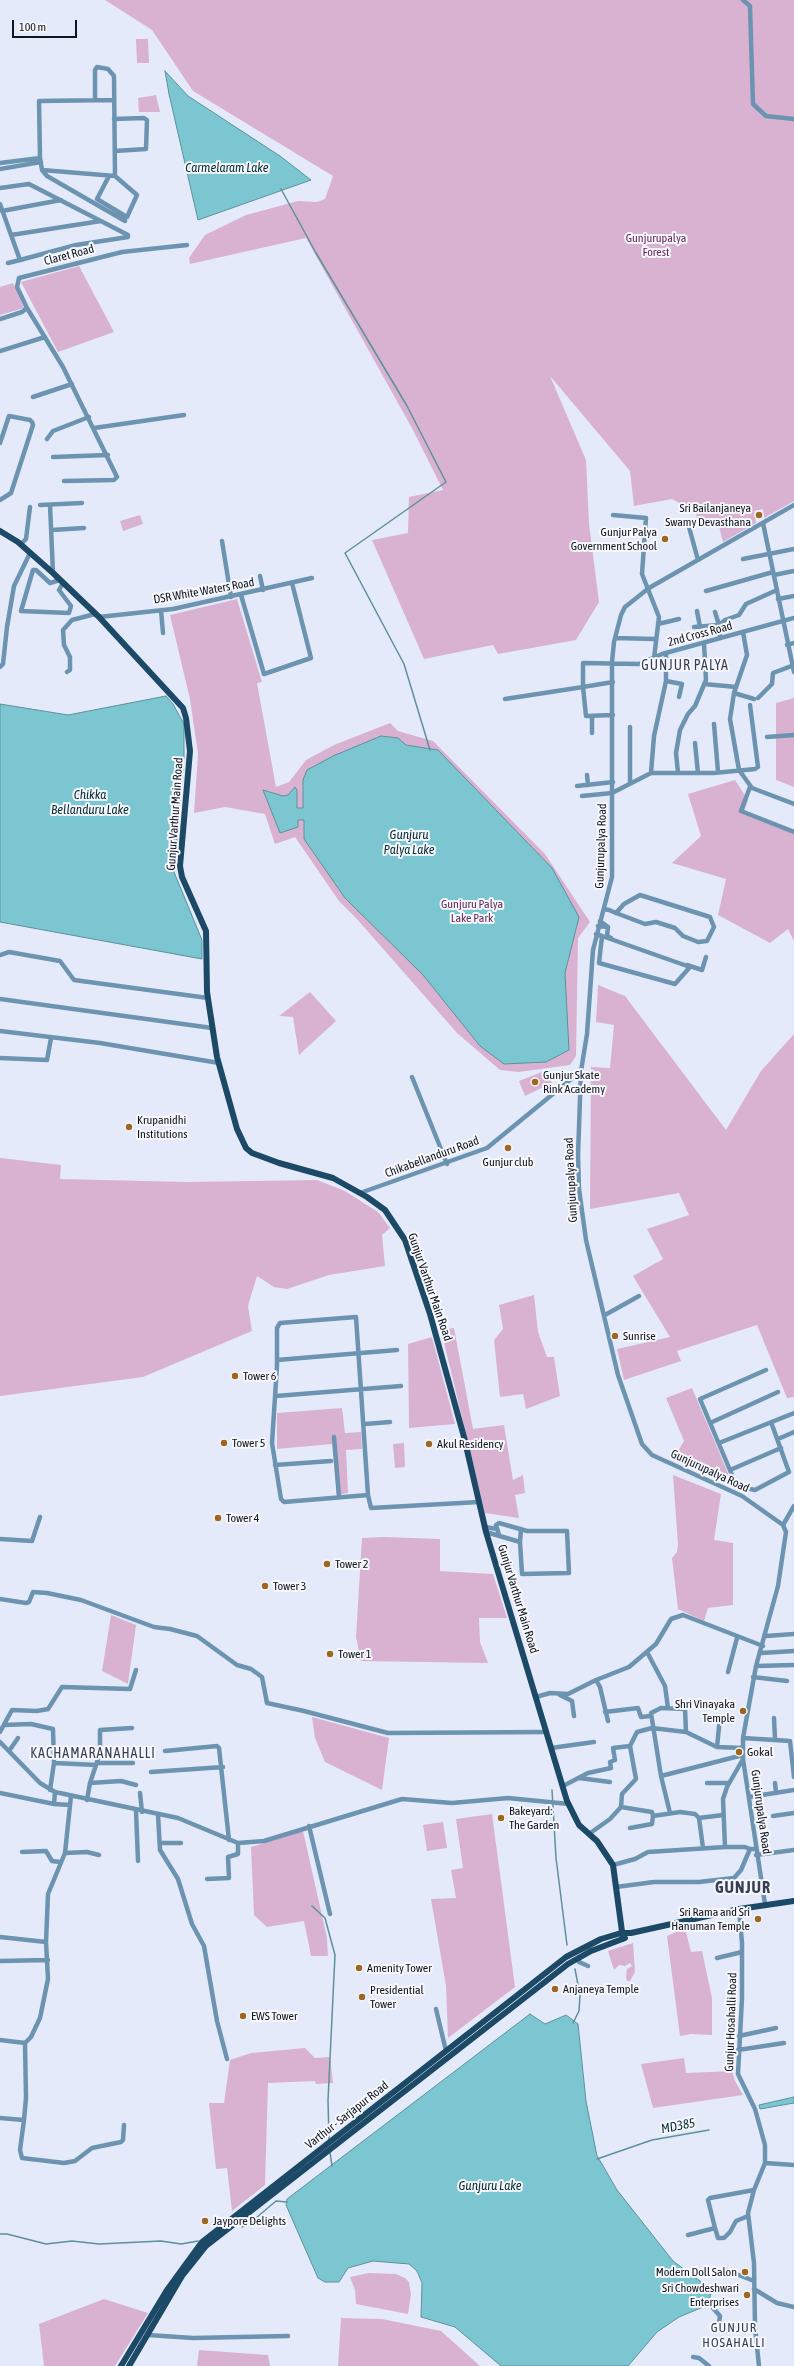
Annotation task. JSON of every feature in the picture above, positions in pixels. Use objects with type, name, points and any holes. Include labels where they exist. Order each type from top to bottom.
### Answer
[{"type":"main road","name":"Gunjur Varthur Main Road","points":[[0,531],[21,544],[53,573],[97,616],[156,680],[180,703],[186,718],[190,751],[180,866],[186,889],[206,931],[208,998],[212,1028],[218,1062],[233,1117],[246,1148],[252,1153],[279,1163],[333,1178],[360,1193],[385,1210],[405,1240],[430,1314],[486,1530],[546,1732],[569,1804],[579,1825],[607,1854],[612,1865],[623,1939]]},
{"type":"main road","name":"Varthur - Sarjapur Road","points":[[121,2366],[167,2290],[202,2242],[566,1957],[601,1939],[621,1932],[631,1933],[739,1909],[765,1904],[794,1901]]},
{"type":"main road","name":"Varthur - Sarjapur Road","points":[[129,2366],[182,2276],[206,2246],[487,2026],[579,1958],[623,1939],[631,1933]]},
{"type":"street","points":[[743,0],[750,6],[753,104],[766,116],[794,119]]},
{"type":"street","points":[[95,100],[95,70],[97,67],[108,69],[113,74],[115,176]]},
{"type":"street","points":[[113,100],[39,101],[40,160],[42,170],[47,176],[125,220]]},
{"type":"street","points":[[114,119],[144,118],[147,120],[146,149],[115,151]]},
{"type":"street","points":[[0,164],[40,160]]},
{"type":"street","points":[[0,169],[32,161]]},
{"type":"street","points":[[42,170],[115,176],[137,195],[127,217],[98,200],[109,176]]},
{"type":"street","points":[[0,188],[29,184],[128,234],[128,237],[76,245],[8,263]]},
{"type":"street","points":[[2,211],[61,200]]},
{"type":"street","points":[[0,204],[20,260]]},
{"type":"street","points":[[11,235],[101,221]]},
{"type":"street","name":"Claret Road","points":[[27,308],[17,287],[17,281],[20,278],[117,253],[187,246]]},
{"type":"street","points":[[0,319],[22,312],[27,308],[72,384],[108,455],[116,479],[64,481]]},
{"type":"street","points":[[0,351],[45,337]]},
{"type":"street","points":[[33,397],[72,384]]},
{"type":"street","points":[[94,428],[184,415]]},
{"type":"street","points":[[0,443],[10,416],[30,420],[32,422],[33,425],[11,493],[0,500]]},
{"type":"street","points":[[47,439],[53,431],[89,417]]},
{"type":"street","points":[[53,457],[108,455]]},
{"type":"street","points":[[40,505],[82,503]]},
{"type":"street","name":"Gunjurupalya Road","points":[[765,1904],[756,1855],[752,1849],[749,1796],[743,1757],[743,1738],[756,1666],[766,1636],[785,1547],[786,1532],[783,1525],[742,1496],[652,1455],[642,1444],[618,1375],[586,1240],[579,1189],[581,1071],[587,1034],[596,934],[612,877],[612,662],[615,638],[623,610],[649,588],[794,504]]},
{"type":"street","points":[[50,505],[53,573]]},
{"type":"street","points":[[21,544],[26,539],[30,507]]},
{"type":"street","points":[[613,515],[646,518],[642,574],[657,609],[658,624],[654,658]]},
{"type":"street","points":[[763,523],[787,645],[794,672]]},
{"type":"street","points":[[689,527],[698,560]]},
{"type":"street","points":[[52,530],[84,528]]},
{"type":"street","points":[[222,541],[231,597]]},
{"type":"street","points":[[743,559],[770,555],[794,549]]},
{"type":"street","points":[[0,667],[3,664],[14,586],[30,553]]},
{"type":"street","points":[[33,570],[50,583],[62,582],[58,590],[71,606],[69,613],[21,611],[33,570]]},
{"type":"street","points":[[706,591],[774,574],[794,571]]},
{"type":"street","points":[[260,576],[263,590]]},
{"type":"street","name":"DSR White Waters Road","points":[[67,672],[70,670],[70,657],[64,644],[63,630],[72,620],[161,610],[241,595],[312,578]]},
{"type":"street","points":[[241,595],[264,674],[311,658],[292,583]]},
{"type":"street","points":[[694,627],[719,625],[725,620],[739,615],[746,604],[777,590]]},
{"type":"street","points":[[778,599],[794,596]]},
{"type":"street","points":[[161,610],[163,633]]},
{"type":"street","points":[[697,611],[700,627]]},
{"type":"street","points":[[716,612],[720,637]]},
{"type":"street","name":"2nd Cross Road","points":[[583,687],[583,663],[612,662],[638,664],[666,653],[704,644],[720,637],[794,618]]},
{"type":"street","points":[[658,624],[679,619]]},
{"type":"street","points":[[743,632],[747,655],[734,693],[730,719],[739,770],[750,787],[794,804]]},
{"type":"street","points":[[615,638],[656,639]]},
{"type":"street","points":[[787,645],[794,643]]},
{"type":"street","points":[[678,773],[676,753],[680,730],[688,714],[695,706],[704,684],[704,644]]},
{"type":"street","points":[[651,773],[654,736],[666,681],[666,653]]},
{"type":"street","points":[[734,693],[756,699],[772,684],[773,673],[793,666]]},
{"type":"street","points":[[666,681],[682,684],[679,697]]},
{"type":"street","points":[[505,699],[613,682]]},
{"type":"street","points":[[704,684],[736,687]]},
{"type":"street","points":[[583,687],[586,716],[613,715]]},
{"type":"street","points":[[582,796],[612,792],[651,773],[698,773],[755,770],[758,767],[750,705]]},
{"type":"street","points":[[592,716],[592,733]]},
{"type":"street","points":[[714,724],[718,772]]},
{"type":"street","points":[[630,727],[630,783]]},
{"type":"street","points":[[767,737],[794,735]]},
{"type":"street","points":[[695,743],[698,773]]},
{"type":"street","points":[[587,775],[588,785]]},
{"type":"street","points":[[577,786],[612,782]]},
{"type":"street","points":[[750,787],[741,810],[794,832]]},
{"type":"street","points":[[604,908],[616,913],[645,924],[656,922],[675,928],[683,936],[698,942],[706,941],[714,927],[710,917],[640,895],[624,904],[616,913]]},
{"type":"street","points":[[599,924],[608,927],[607,936],[701,970],[706,957]]},
{"type":"street","points":[[596,934],[602,936],[690,967],[675,984],[599,963],[602,936]]},
{"type":"street","points":[[0,955],[9,952],[60,961],[74,980],[208,998]]},
{"type":"street","points":[[0,999],[212,1028]]},
{"type":"street","points":[[0,1031],[100,1043],[218,1062]]},
{"type":"street","points":[[0,1058],[47,1060],[51,1038]]},
{"type":"street","name":"Chikabellanduru Road","points":[[360,1193],[447,1164],[487,1148],[581,1071]]},
{"type":"street","points":[[412,1077],[447,1164]]},
{"type":"street","points":[[605,1315],[638,1296]]},
{"type":"street","points":[[368,1495],[284,1502],[281,1499],[274,1465],[272,1443],[276,1396],[278,1324],[356,1317],[368,1495],[369,1505],[372,1508],[479,1502]]},
{"type":"street","points":[[277,1360],[397,1350]]},
{"type":"street","points":[[766,1370],[700,1399],[735,1482],[746,1488],[755,1490],[787,1475],[790,1469],[771,1422]]},
{"type":"street","points":[[276,1396],[401,1386]]},
{"type":"street","points":[[710,1423],[778,1392]]},
{"type":"street","points":[[719,1443],[794,1412]]},
{"type":"street","points":[[364,1424],[390,1422]]},
{"type":"street","points":[[778,1439],[794,1432]]},
{"type":"street","points":[[334,1437],[339,1498]]},
{"type":"street","points":[[730,1470],[782,1448]]},
{"type":"street","points":[[274,1465],[331,1461]]},
{"type":"street","points":[[742,1496],[746,1488]]},
{"type":"street","points":[[783,1525],[794,1506]]},
{"type":"street","points":[[0,1539],[32,1541],[40,1517]]},
{"type":"street","points":[[499,1535],[496,1525],[499,1523],[521,1529],[567,1531],[569,1573],[522,1574],[520,1542],[521,1529]]},
{"type":"street","points":[[486,1530],[497,1529]]},
{"type":"street","points":[[486,1530],[520,1542]]},
{"type":"street","points":[[0,1600],[26,1603],[29,1602],[33,1592],[47,1593],[81,1600],[154,1628],[170,1629],[198,1636],[237,1665],[251,1669],[262,1677],[267,1703],[388,1733],[546,1732]]},
{"type":"street","points":[[560,1695],[571,1693],[596,1680],[629,1667],[656,1644],[671,1619],[683,1615],[737,1638],[763,1646]]},
{"type":"street","points":[[766,1636],[794,1634]]},
{"type":"street","points":[[728,1672],[737,1638]]},
{"type":"street","points":[[761,1653],[794,1651]]},
{"type":"street","points":[[647,1652],[664,1683],[668,1708]]},
{"type":"street","points":[[756,1666],[794,1665]]},
{"type":"street","points":[[0,1732],[12,1710],[37,1711],[48,1708],[62,1687],[130,1689],[136,1670]]},
{"type":"street","points":[[754,1677],[787,1681]]},
{"type":"street","points":[[596,1680],[600,1686],[608,1721]]},
{"type":"street","points":[[536,1697],[550,1693],[560,1695],[572,1701],[574,1716]]},
{"type":"street","points":[[605,1712],[638,1708],[641,1717],[650,1716]]},
{"type":"street","points":[[670,1814],[660,1776],[650,1716],[653,1711],[668,1708],[686,1710],[686,1732]]},
{"type":"street","points":[[717,1747],[720,1717]]},
{"type":"street","points":[[774,1718],[775,1738]]},
{"type":"street","points":[[4,1725],[31,1724],[51,1727],[54,1731],[52,1791],[54,1804]]},
{"type":"street","points":[[87,1800],[90,1783],[100,1753],[100,1730],[132,1728]]},
{"type":"street","points":[[589,1834],[610,1819],[621,1807],[622,1794],[636,1779],[630,1746],[637,1732],[652,1728],[686,1732],[717,1747],[743,1748]]},
{"type":"street","points":[[9,1751],[18,1738]]},
{"type":"street","points":[[743,1738],[775,1738],[788,1740],[792,1743],[794,1777]]},
{"type":"street","points":[[0,1742],[40,1783],[52,1791],[136,1811],[178,1818],[238,1843],[264,1841],[308,1826],[371,1810],[402,1799],[452,1803],[508,1798],[555,1804],[569,1804]]},
{"type":"street","points":[[552,1748],[594,1742]]},
{"type":"street","points":[[165,1750],[218,1746],[221,1752],[223,1767],[229,1840]]},
{"type":"street","points":[[563,1786],[597,1770],[611,1768],[610,1762],[615,1760],[613,1748],[630,1746]]},
{"type":"street","points":[[732,1748],[733,1756]]},
{"type":"street","points":[[660,1776],[733,1756],[743,1757],[729,1783],[723,1799],[724,1847]]},
{"type":"street","points":[[54,1763],[133,1763]]},
{"type":"street","points":[[151,1772],[223,1767]]},
{"type":"street","points":[[579,1778],[610,1782]]},
{"type":"street","points":[[90,1783],[121,1781],[136,1785]]},
{"type":"street","points":[[707,1783],[729,1783]]},
{"type":"street","points":[[775,1783],[776,1793]]},
{"type":"street","points":[[749,1796],[794,1790]]},
{"type":"street","points":[[0,1792],[54,1804],[70,1805]]},
{"type":"street","points":[[140,1793],[142,1812]]},
{"type":"street","points":[[759,1795],[766,1853]]},
{"type":"street","points":[[71,1796],[65,1853],[49,1888],[46,1942],[48,1979],[40,2018],[31,2037],[25,2043],[26,2098],[22,2158],[64,2163],[76,2162],[92,2148],[121,2142],[123,2140],[124,2125]]},
{"type":"street","points":[[621,1807],[652,1812],[652,1824],[630,1828]]},
{"type":"street","points":[[136,1811],[138,1861]]},
{"type":"street","points":[[773,1816],[794,1813]]},
{"type":"street","points":[[653,1816],[695,1814],[699,1818],[703,1848]]},
{"type":"street","points":[[158,1815],[162,1856],[178,1879],[191,1920],[204,1946],[216,2017],[227,2059]]},
{"type":"street","points":[[699,1818],[723,1815]]},
{"type":"street","points":[[308,1826],[330,1914]]},
{"type":"street","points":[[160,1843],[181,1843]]},
{"type":"street","points":[[207,1879],[229,1878],[228,1857],[238,1854],[238,1843]]},
{"type":"street","points":[[612,1865],[635,1859],[648,1852],[724,1847],[745,1847],[752,1849],[741,1870],[734,1878],[699,1882],[659,1882],[616,1886]]},
{"type":"street","points":[[756,1855],[794,1850]]},
{"type":"street","points":[[22,1852],[46,1851],[52,1861],[60,1862]]},
{"type":"street","points":[[65,1853],[87,1852],[99,1855]]},
{"type":"street","name":"Gunjur Hosahalli Road","points":[[739,1909],[742,1952],[737,2066],[740,2080],[758,2116],[765,2145],[765,2163],[754,2190],[748,2216],[754,2281],[755,2327],[759,2366]]},
{"type":"street","points":[[0,1937],[46,1942]]},
{"type":"street","points":[[717,1958],[742,1952]]},
{"type":"street","points":[[579,1958],[579,1962],[588,1966]]},
{"type":"street","points":[[0,1961],[48,1960]]},
{"type":"street","points":[[436,2009],[446,2051]]},
{"type":"street","points":[[739,2036],[776,2028]]},
{"type":"street","points":[[0,2040],[25,2043]]},
{"type":"street","points":[[738,2050],[784,2043]]},
{"type":"street","points":[[0,2118],[24,2120]]},
{"type":"street","points":[[765,2163],[794,2165]]},
{"type":"street","points":[[748,2216],[736,2221],[730,2232],[724,2238],[718,2238],[708,2200],[710,2198],[754,2190]]},
{"type":"street","points":[[688,2235],[715,2228]]},
{"type":"street","points":[[724,2269],[754,2281]]},
{"type":"street","points":[[754,2289],[777,2303],[794,2307]]},
{"type":"street","points":[[714,2308],[720,2316],[718,2323],[723,2331],[755,2327]]},
{"type":"street","points":[[148,2335],[194,2338],[288,2336]]},
{"type":"street","points":[[693,2357],[699,2358],[709,2366]]},
{"type":"green space","name":"Gunjurupalya Forest","points":[[105,0],[794,0],[794,501],[764,518],[763,509],[754,511],[756,523],[723,542],[717,518],[697,521],[696,512],[672,499],[634,506],[630,471],[550,376],[586,460],[589,524],[599,602],[576,640],[498,654],[493,645],[424,659],[372,540],[408,533],[409,497],[443,490],[413,430],[306,238],[190,264],[189,258],[205,235],[246,215],[298,201],[317,202],[325,199],[333,176],[193,91],[152,30]]},
{"type":"green space","points":[[136,39],[148,39],[149,63],[137,63]]},
{"type":"green space","points":[[156,95],[160,112],[139,112],[138,98]]},
{"type":"green space","points":[[79,266],[114,332],[58,352],[21,282]]},
{"type":"green space","points":[[13,283],[24,308],[0,315],[0,287]]},
{"type":"green space","points":[[140,515],[143,524],[123,531],[120,521]]},
{"type":"green space","name":"Gunjuru Palya Lake","points":[[237,599],[262,682],[257,683],[276,787],[289,782],[306,760],[334,745],[390,723],[398,731],[433,741],[545,854],[590,922],[578,938],[576,1056],[570,1065],[519,1072],[500,1070],[457,1033],[356,918],[339,901],[295,837],[275,844],[265,814],[225,807],[194,813],[198,754],[190,699],[170,615]]},
{"type":"green space","points":[[794,698],[794,787],[776,780],[776,703]]},
{"type":"green space","points":[[735,780],[748,800],[744,812],[794,832],[794,941],[788,929],[770,943],[718,915],[726,879],[672,863],[701,836],[688,794]]},
{"type":"green space","points":[[598,985],[625,996],[726,1130],[761,1071],[794,1034],[794,1397],[787,1398],[757,1325],[677,1351],[681,1361],[624,1380],[617,1349],[670,1337],[633,1276],[663,1259],[647,1229],[689,1215],[679,1193],[590,1209],[591,1067],[610,1068],[614,1025],[596,1022]]},
{"type":"green space","points":[[310,992],[336,1021],[299,1055],[293,1017],[279,1016]]},
{"type":"green space","name":"Gunjur Skate Rink Academy","points":[[547,1070],[552,1083],[525,1096],[519,1081]]},
{"type":"green space","points":[[0,1158],[61,1165],[60,1179],[187,1182],[317,1180],[345,1191],[378,1212],[390,1228],[382,1235],[385,1266],[329,1275],[287,1289],[274,1287],[257,1276],[248,1306],[252,1331],[143,1377],[0,1396]]},
{"type":"green space","points":[[534,1295],[538,1332],[547,1357],[554,1357],[560,1396],[526,1409],[523,1394],[500,1397],[494,1340],[503,1329],[499,1305]]},
{"type":"green space","points":[[454,1328],[473,1429],[504,1425],[513,1480],[523,1475],[525,1493],[515,1495],[519,1518],[485,1513],[441,1330]]},
{"type":"green space","points":[[432,1337],[455,1424],[409,1428],[408,1344]]},
{"type":"green space","points":[[692,1388],[728,1473],[730,1485],[674,1458],[684,1441],[666,1398]]},
{"type":"green space","points":[[342,1408],[345,1433],[361,1432],[362,1449],[346,1450],[348,1493],[337,1495],[332,1444],[277,1449],[277,1413]]},
{"type":"green space","points":[[404,1443],[405,1467],[395,1468],[393,1444]]},
{"type":"green space","points":[[673,1475],[721,1494],[714,1540],[733,1543],[733,1605],[708,1608],[704,1621],[678,1609],[672,1558],[677,1552],[678,1545]]},
{"type":"green space","points":[[384,1537],[440,1539],[440,1571],[493,1574],[507,1618],[479,1618],[480,1642],[488,1663],[361,1661],[356,1637],[362,1538]]},
{"type":"green space","points":[[111,1615],[136,1625],[128,1684],[102,1671]]},
{"type":"green space","points":[[312,1717],[389,1738],[382,1790],[325,1762],[315,1738]]},
{"type":"green space","points":[[492,1814],[515,1987],[448,2038],[446,1986],[431,1899],[456,1898],[451,1870],[463,1868],[456,1819]]},
{"type":"green space","points":[[443,1822],[447,1848],[427,1851],[423,1825]]},
{"type":"green space","points":[[303,1831],[327,1938],[328,1956],[311,1956],[304,1921],[267,1927],[254,1915],[251,1847]]},
{"type":"green space","points":[[685,1928],[691,1952],[702,1951],[712,1998],[712,2035],[691,2034],[680,2036],[667,1936]]},
{"type":"green space","points":[[633,1943],[635,1972],[630,1981],[627,1981],[627,1969],[632,1966],[630,1963],[625,1966],[619,1965],[614,1970],[608,1951]]},
{"type":"green space","points":[[305,2048],[315,2058],[330,2057],[333,2083],[316,2084],[315,2081],[268,2083],[265,2185],[232,2211],[227,2168],[216,2169],[209,2103],[224,2103],[230,2060],[251,2053]]},
{"type":"green space","points":[[684,2058],[686,2073],[732,2071],[735,2081],[743,2095],[653,2108],[641,2064]]},
{"type":"green space","points":[[369,2273],[396,2274],[405,2278],[409,2282],[411,2294],[408,2314],[356,2304],[355,2290],[350,2277]]},
{"type":"green space","points":[[104,2299],[148,2313],[115,2366],[44,2366],[39,2324]]},
{"type":"green space","points":[[341,2318],[382,2319],[441,2331],[480,2366],[338,2366]]},
{"type":"green space","points":[[199,2350],[268,2355],[270,2366],[197,2366]]},
{"type":"water","name":"Carmelaram Lake","points":[[165,71],[188,96],[280,156],[311,180],[198,220]]},
{"type":"water","name":"Chikka Bellanduru Lake","points":[[166,696],[173,704],[184,724],[184,758],[174,872],[202,940],[202,959],[0,922],[0,704],[68,715]]},
{"type":"water","name":"Gunjuru Palya Lake","points":[[381,736],[398,738],[406,745],[438,750],[552,868],[579,917],[565,973],[569,1050],[546,1062],[504,1064],[480,1046],[423,975],[345,898],[304,839],[304,820],[298,820],[298,827],[280,833],[263,790],[283,796],[288,795],[295,787],[297,790],[297,808],[303,808],[303,780],[307,770],[333,756]]},
{"type":"water","name":"Gunjuru Lake","points":[[530,2014],[545,2024],[566,2015],[578,2024],[586,2101],[597,2156],[617,2190],[673,2261],[708,2287],[711,2293],[708,2305],[679,2317],[657,2332],[628,2366],[501,2366],[455,2327],[421,2317],[422,2283],[417,2271],[409,2264],[373,2261],[348,2268],[339,2282],[325,2282],[318,2278],[286,2205],[287,2199]]},
{"type":"water","points":[[794,2097],[794,2103],[760,2109],[759,2105]]},
{"type":"waterway","points":[[281,189],[316,253],[407,406],[446,482],[345,553],[404,664],[430,750]]},
{"type":"waterway","points":[[552,1790],[556,1858],[567,1945]]},
{"type":"waterway","points":[[312,1906],[325,1918],[335,1955],[328,2100],[329,2141]]},
{"type":"waterway","points":[[573,2023],[579,2011],[580,1995],[575,1969]]},
{"type":"waterway","name":"MD385","points":[[597,2159],[652,2140],[709,2130]]},
{"type":"waterway","points":[[330,2152],[332,2166]]},
{"type":"waterway","points":[[242,2227],[249,2224],[276,2201],[287,2202]]},
{"type":"waterway","points":[[0,2234],[7,2234],[46,2244],[72,2241],[99,2244],[161,2241],[181,2244],[198,2241]]},
{"type":"place","name":"Sri Bailanjaneya Swamy Devasthana","points":[[759,515]]},
{"type":"place","name":"Gunjur Palya Government School","points":[[665,539]]},
{"type":"place","name":"Gunjur Skate Rink Academy","points":[[535,1082]]},
{"type":"place","name":"Krupanidhi Institutions","points":[[129,1127]]},
{"type":"place","name":"Gunjur club","points":[[508,1148]]},
{"type":"place","name":"Sunrise","points":[[615,1336]]},
{"type":"place","name":"Tower 6","points":[[235,1376]]},
{"type":"place","name":"Tower 5","points":[[224,1443]]},
{"type":"place","name":"Akul Residency","points":[[429,1444]]},
{"type":"place","name":"Tower 4","points":[[218,1518]]},
{"type":"place","name":"Tower 2","points":[[327,1564]]},
{"type":"place","name":"Tower 3","points":[[265,1586]]},
{"type":"place","name":"Tower 1","points":[[330,1654]]},
{"type":"place","name":"Shri Vinayaka Temple","points":[[743,1711]]},
{"type":"place","name":"Gokal","points":[[739,1752]]},
{"type":"place","name":"Bakeyard: The Garden","points":[[501,1818]]},
{"type":"place","name":"Sri Rama and Sri Hanuman Temple","points":[[758,1919]]},
{"type":"place","name":"Amenity Tower","points":[[359,1968]]},
{"type":"place","name":"Anjaneya Temple","points":[[555,1989]]},
{"type":"place","name":"Presidential Tower","points":[[362,1997]]},
{"type":"place","name":"EWS Tower","points":[[243,2016]]},
{"type":"place","name":"Jaypore Delights","points":[[205,2221]]},
{"type":"place","name":"Modern Doll Salon","points":[[745,2272]]},
{"type":"place","name":"Sri Chowdeshwari Enterprises","points":[[747,2295]]},
{"type":"district","name":"GUNJUR PALYA","points":[[685,666]]},
{"type":"district","name":"KACHAMARANAHALLI","points":[[93,1754]]},
{"type":"district","name":"GUNJUR","points":[[743,1888]]},
{"type":"district","name":"GUNJUR HOSAHALLI","points":[[734,2336]]},
{"type":"park label","name":"Gunjuru Palya Lake Park","points":[[472,911]]}]
